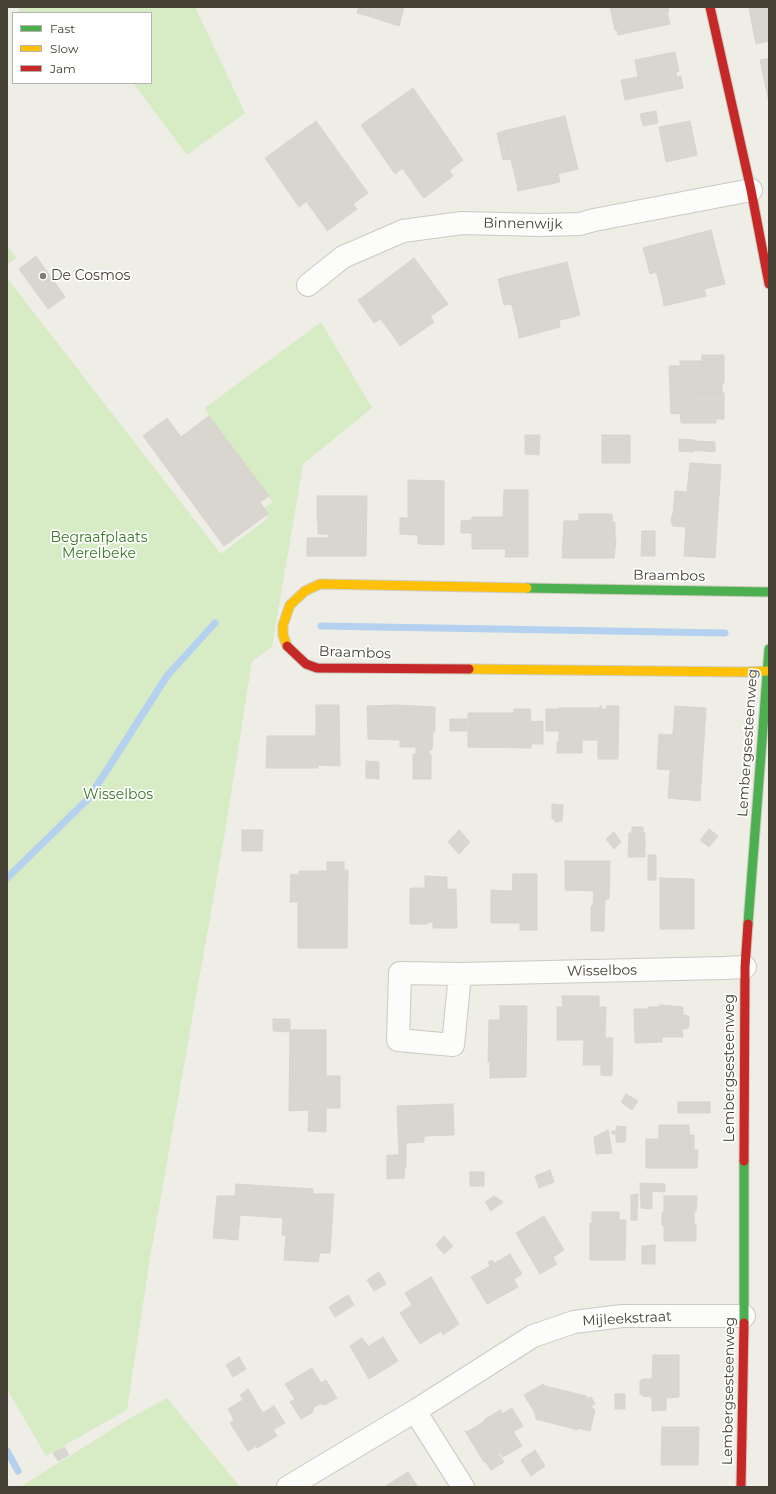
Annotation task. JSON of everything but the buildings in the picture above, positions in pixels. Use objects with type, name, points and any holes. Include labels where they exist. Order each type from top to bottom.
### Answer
[{"type":"street","points":[[710,7],[751,190],[765,241],[769,284]]},
{"type":"street","name":"Binnenwijk","points":[[308,285],[343,256],[403,231],[462,223],[542,225],[580,224],[751,190]]},
{"type":"street","name":"Braambos","points":[[767,671],[317,668],[306,664],[294,655],[286,645],[283,635],[283,625],[290,605],[305,591],[320,584],[769,592]]},
{"type":"street","name":"Lembergsesteenweg","points":[[741,1487],[744,1316],[744,967],[769,649]]},
{"type":"street","name":"Wisselbos","points":[[460,974],[744,967]]},
{"type":"street","name":"Mijleekstraat","points":[[288,1487],[415,1411],[533,1336],[574,1322],[622,1316],[744,1316]]},
{"type":"street","points":[[415,1411],[463,1487]]},
{"type":"green space","points":[[17,7],[195,7],[245,113],[187,155],[134,84],[152,84],[152,12],[20,12]]},
{"type":"green space","points":[[7,245],[16,258],[7,265]]},
{"type":"green space","name":"Wisselbos","points":[[7,278],[221,554],[268,518],[262,510],[273,502],[212,421],[205,408],[321,322],[372,408],[303,464],[272,647],[252,661],[225,832],[149,1264],[127,1410],[46,1456],[7,1389]]},
{"type":"green space","points":[[167,1398],[240,1487],[20,1487],[132,1417]]},
{"type":"waterway","points":[[7,878],[89,798],[167,676],[215,623]]},
{"type":"waterway","points":[[321,626],[725,633]]},
{"type":"waterway","points":[[7,1451],[18,1471]]},
{"type":"traffic: fast","points":[[527,588],[769,592]]},
{"type":"traffic: fast","points":[[748,924],[769,649]]},
{"type":"traffic: fast","points":[[744,1161],[744,1323]]},
{"type":"traffic: slow","points":[[287,646],[283,635],[283,625],[290,605],[305,591],[320,584],[527,588]]},
{"type":"traffic: slow","points":[[469,669],[767,671]]},
{"type":"traffic: jam","points":[[710,7],[751,190],[769,284]]},
{"type":"traffic: jam","points":[[287,646],[306,664],[317,668],[469,669]]},
{"type":"traffic: jam","points":[[744,1161],[745,967],[748,924]]},
{"type":"traffic: jam","points":[[741,1487],[744,1323]]},
{"type":"place","name":"De Cosmos","points":[[43,276]]},
{"type":"park label","name":"Begraafplaats Merelbeke","points":[[99,546]]}]
